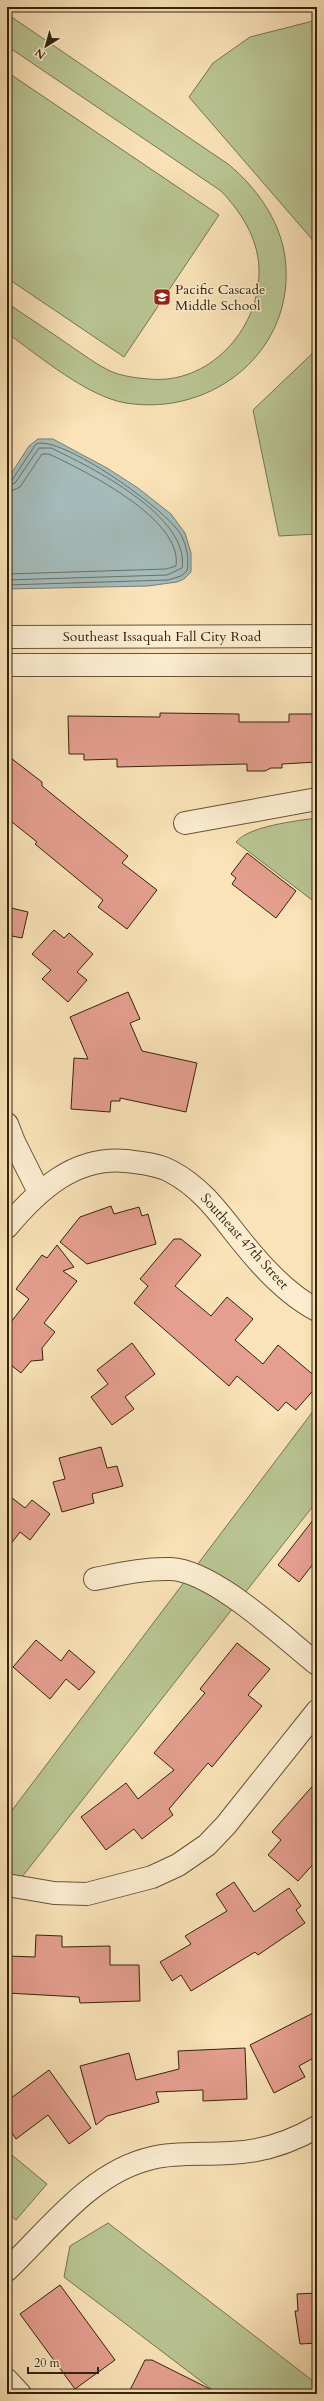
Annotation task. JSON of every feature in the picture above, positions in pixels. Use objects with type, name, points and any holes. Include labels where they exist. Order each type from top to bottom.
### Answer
[{"type":"street","name":"Southeast Issaquah Fall City Road","points":[[7,636],[317,636]]},
{"type":"street","points":[[7,665],[317,665]]},
{"type":"street","points":[[184,823],[317,799]]},
{"type":"street","points":[[7,1124],[14,1142],[39,1192]]},
{"type":"street","name":"Southeast 47th Street","points":[[7,1227],[39,1192],[65,1173],[91,1162],[115,1160],[145,1163],[170,1171],[195,1186],[216,1208],[244,1244],[281,1284],[317,1310]]},
{"type":"street","points":[[95,1579],[140,1569],[172,1569],[197,1575],[221,1587],[317,1664]]},
{"type":"street","points":[[7,1885],[54,1893],[87,1894],[152,1877],[178,1864],[207,1845],[226,1825],[317,1711]]},
{"type":"street","points":[[7,2270],[95,2184],[120,2168],[152,2158],[188,2154],[232,2154],[275,2146],[317,2127]]},
{"type":"street","points":[[7,2380],[20,2394]]},
{"type":"green space","points":[[7,14],[228,164],[248,183],[265,205],[272,217],[278,230],[285,257],[285,290],[278,321],[263,347],[243,370],[218,387],[190,399],[159,405],[126,403],[96,393],[80,384],[49,364],[7,333],[7,303],[108,370],[133,377],[171,379],[191,373],[209,363],[226,350],[239,334],[250,315],[256,295],[259,262],[257,251],[249,229],[236,209],[221,191],[7,46]]},
{"type":"green space","points":[[317,20],[317,245],[189,97],[213,63],[250,37]]},
{"type":"green space","points":[[7,72],[219,215],[124,357],[7,278]]},
{"type":"green space","points":[[317,349],[317,534],[279,536],[253,410]]},
{"type":"green space","points":[[317,818],[317,884],[312,900],[236,842],[242,836],[262,828]]},
{"type":"green space","points":[[317,1406],[317,1501],[7,1896],[7,1817]]},
{"type":"green space","points":[[7,2151],[47,2184],[16,2220],[7,2212]]},
{"type":"green space","points":[[108,2223],[317,2384],[317,2394],[218,2394],[64,2277],[70,2246]]},
{"type":"water","points":[[38,439],[53,439],[107,468],[138,488],[171,514],[185,533],[191,553],[191,572],[184,579],[177,582],[148,586],[7,589],[7,480],[29,446]]},
{"type":"building","points":[[160,713],[239,714],[239,722],[289,722],[289,714],[317,714],[317,762],[282,764],[282,768],[271,768],[265,771],[247,771],[247,764],[117,767],[117,759],[84,760],[84,754],[69,754],[68,716],[160,717]]},
{"type":"building","points":[[7,755],[42,782],[42,786],[128,856],[122,863],[157,890],[127,929],[98,907],[103,900],[35,844],[37,842],[7,818]]},
{"type":"building","points":[[247,853],[296,891],[276,918],[232,884],[236,878],[231,874]]},
{"type":"building","points":[[7,907],[28,912],[22,938],[7,935]]},
{"type":"building","points":[[54,930],[64,938],[69,933],[93,954],[77,972],[87,980],[68,1002],[42,979],[51,970],[32,954]]},
{"type":"building","points":[[128,992],[140,1019],[130,1023],[142,1051],[197,1063],[186,1112],[120,1098],[120,1101],[111,1101],[110,1112],[71,1109],[74,1058],[88,1059],[70,1017]]},
{"type":"building","points":[[111,1206],[114,1214],[139,1207],[142,1216],[148,1214],[156,1244],[87,1264],[60,1242],[80,1217]]},
{"type":"building","points":[[174,1239],[181,1239],[201,1255],[175,1286],[211,1316],[227,1297],[253,1319],[235,1340],[263,1364],[278,1345],[317,1378],[317,1386],[296,1410],[286,1402],[278,1411],[237,1376],[229,1386],[134,1303],[148,1286],[140,1279]]},
{"type":"building","points":[[57,1245],[74,1267],[63,1271],[77,1281],[44,1323],[55,1332],[42,1348],[43,1360],[31,1361],[21,1373],[7,1362],[7,1327],[29,1299],[16,1289],[42,1255],[47,1258]]},
{"type":"building","points":[[132,1343],[155,1374],[125,1397],[134,1409],[112,1425],[91,1397],[108,1384],[97,1370]]},
{"type":"building","points":[[101,1447],[107,1468],[117,1466],[123,1486],[92,1494],[94,1503],[62,1512],[53,1482],[65,1479],[59,1458]]},
{"type":"building","points":[[7,1494],[25,1508],[32,1500],[50,1514],[30,1540],[20,1532],[7,1549]]},
{"type":"building","points":[[317,1515],[317,1559],[299,1582],[278,1565]]},
{"type":"building","points":[[36,1640],[61,1661],[69,1650],[95,1672],[79,1690],[66,1679],[50,1699],[13,1667]]},
{"type":"building","points":[[237,1643],[270,1669],[248,1695],[262,1706],[212,1767],[208,1763],[169,1809],[173,1815],[142,1839],[134,1829],[106,1850],[81,1817],[126,1783],[138,1799],[174,1770],[154,1753],[205,1693],[200,1689]]},
{"type":"building","points":[[317,1781],[317,1860],[298,1881],[268,1855],[281,1840],[272,1832]]},
{"type":"building","points":[[234,1882],[254,1912],[289,1888],[301,1906],[296,1910],[305,1923],[258,1955],[255,1952],[191,1991],[181,1975],[172,1981],[160,1962],[191,1944],[185,1936],[227,1911],[216,1894]]},
{"type":"building","points":[[36,1935],[62,1936],[62,1947],[110,1946],[110,1965],[139,1965],[140,2001],[80,2003],[79,1997],[7,1993],[7,1956],[35,1957]]},
{"type":"building","points":[[317,2011],[317,2056],[299,2066],[305,2077],[274,2093],[250,2045]]},
{"type":"building","points":[[245,2048],[247,2099],[203,2101],[203,2090],[156,2092],[159,2102],[107,2116],[96,2125],[80,2066],[129,2053],[136,2080],[179,2069],[178,2051]]},
{"type":"building","points":[[49,2070],[91,2128],[69,2144],[48,2115],[16,2139],[7,2126],[7,2101]]},
{"type":"building","points":[[60,2285],[115,2360],[75,2389],[20,2314]]},
{"type":"building","points":[[317,2293],[317,2343],[300,2344],[295,2311],[298,2311],[297,2294]]},
{"type":"building","points":[[145,2360],[152,2360],[220,2394],[128,2394]]},
{"type":"place","name":"Pacific Cascade Middle School","points":[[162,297]]}]
